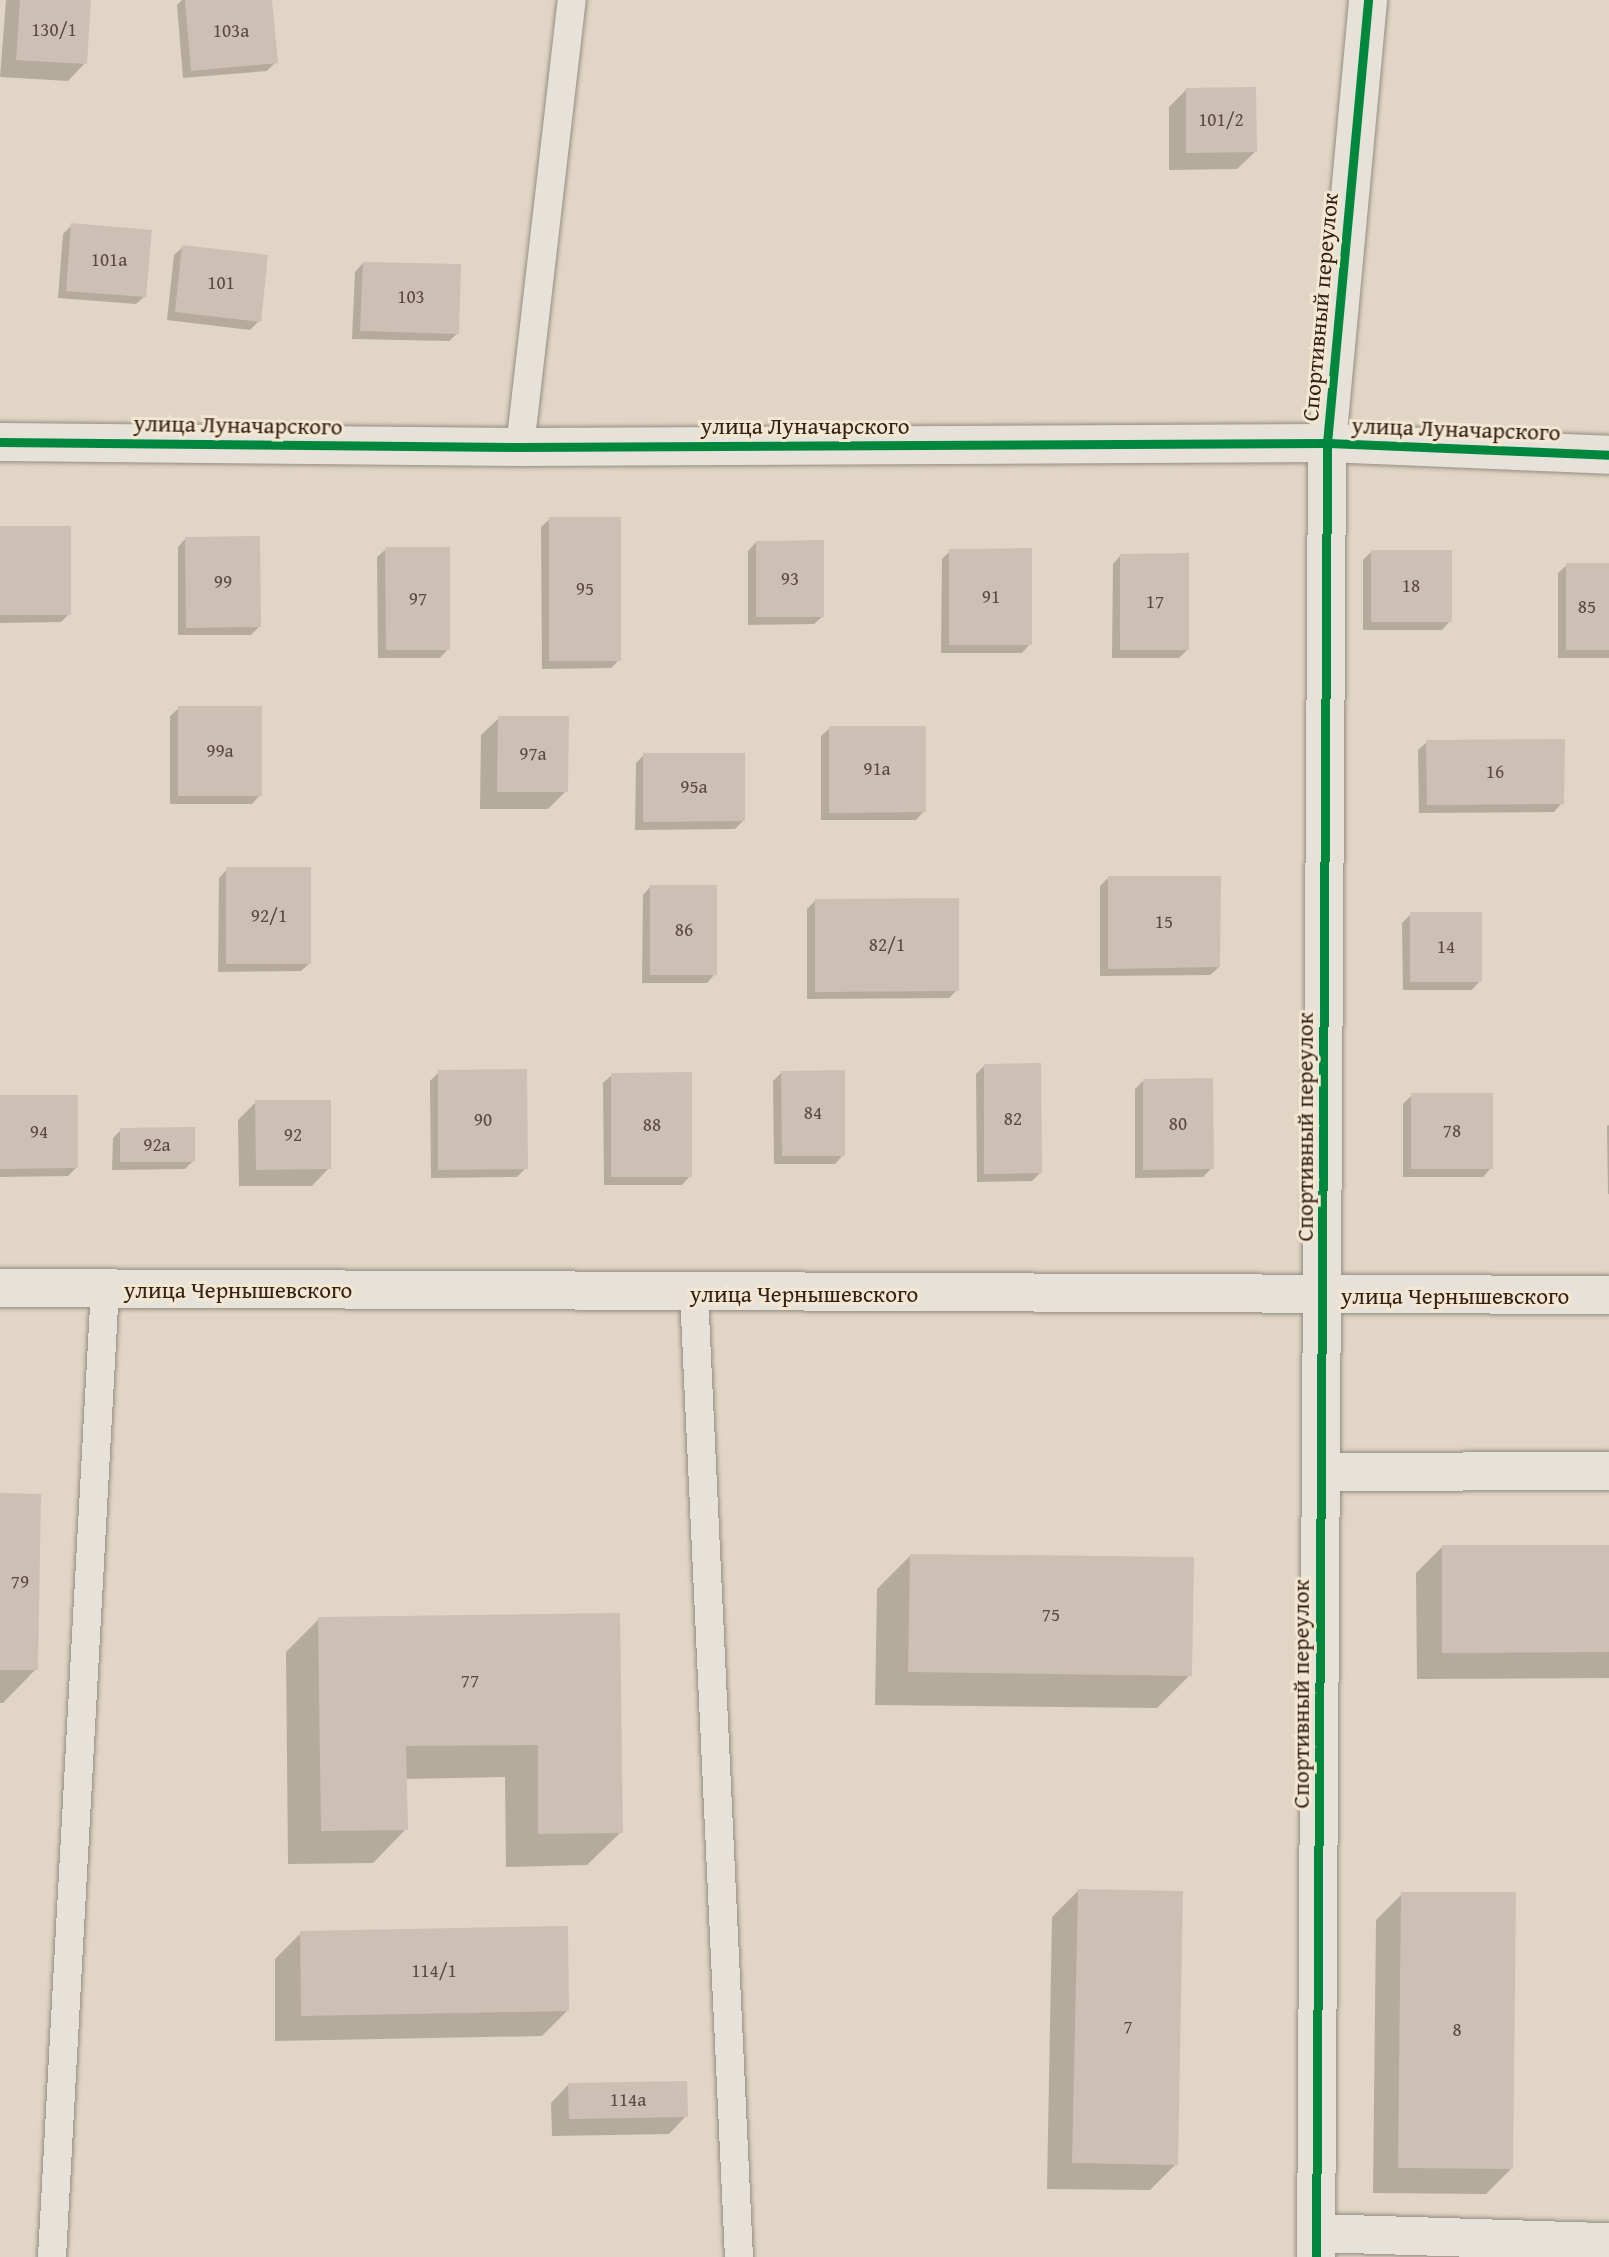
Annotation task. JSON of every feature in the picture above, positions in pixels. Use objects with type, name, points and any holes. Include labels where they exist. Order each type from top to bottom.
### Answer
[{"type":"street","name":"Спортивный переулок","points":[[1316,2245],[1327,443],[1368,0]]},
{"type":"street","name":"улица Луначарского","points":[[0,442],[520,447],[1327,443],[1609,455]]},
{"type":"street","name":"улица Чернышевского","points":[[0,1288],[1323,1297],[1609,1295]]},
{"type":"street","points":[[1322,1472],[1609,1471]]},
{"type":"street","points":[[1316,2245],[1609,2242]]},
{"type":"lane","points":[[520,447],[572,0]]},
{"type":"lane","points":[[52,2257],[105,1289]]},
{"type":"lane","points":[[694,1293],[739,2257]]},
{"type":"building","points":[[20,0],[91,0],[87,64],[16,60]]},
{"type":"building","points":[[185,0],[272,0],[278,63],[191,71]]},
{"type":"building","points":[[1256,87],[1257,152],[1186,153],[1186,88]]},
{"type":"building","points":[[71,223],[152,230],[146,297],[66,291]]},
{"type":"building","points":[[182,245],[268,255],[261,322],[175,312]]},
{"type":"building","points":[[363,262],[461,264],[459,334],[360,331]]},
{"type":"building","points":[[549,517],[621,517],[621,661],[549,661]]},
{"type":"building","points":[[0,526],[71,526],[71,615],[0,615]]},
{"type":"building","points":[[260,536],[261,627],[186,628],[185,537]]},
{"type":"building","points":[[824,540],[824,617],[756,617],[756,541]]},
{"type":"building","points":[[385,547],[450,547],[450,650],[386,650]]},
{"type":"building","points":[[1032,548],[1032,645],[949,645],[949,549]]},
{"type":"building","points":[[1371,550],[1452,550],[1452,622],[1371,622]]},
{"type":"building","points":[[1189,553],[1189,650],[1120,650],[1120,554]]},
{"type":"building","points":[[1566,563],[1609,563],[1609,650],[1566,650]]},
{"type":"building","points":[[178,706],[262,706],[262,796],[178,796]]},
{"type":"building","points":[[498,716],[569,716],[568,792],[497,792]]},
{"type":"building","points":[[829,726],[926,726],[926,812],[829,813]]},
{"type":"building","points":[[1565,739],[1564,804],[1427,805],[1426,740]]},
{"type":"building","points":[[643,753],[745,753],[745,821],[643,822]]},
{"type":"building","points":[[226,867],[311,867],[311,964],[226,964]]},
{"type":"building","points":[[1108,876],[1221,876],[1220,967],[1108,969]]},
{"type":"building","points":[[650,885],[717,885],[717,975],[650,975]]},
{"type":"building","points":[[959,898],[959,991],[815,992],[815,899]]},
{"type":"building","points":[[1410,912],[1482,912],[1482,982],[1410,982]]},
{"type":"building","points":[[1041,1063],[1042,1173],[984,1174],[984,1064]]},
{"type":"building","points":[[527,1069],[528,1169],[438,1170],[438,1070]]},
{"type":"building","points":[[845,1070],[845,1156],[782,1156],[781,1071]]},
{"type":"building","points":[[692,1072],[692,1177],[611,1177],[611,1073]]},
{"type":"building","points":[[1213,1078],[1214,1169],[1143,1170],[1143,1079]]},
{"type":"building","points":[[1411,1093],[1493,1093],[1493,1169],[1411,1169]]},
{"type":"building","points":[[0,1095],[78,1095],[78,1168],[0,1169]]},
{"type":"building","points":[[255,1100],[331,1100],[331,1169],[256,1170]]},
{"type":"building","points":[[195,1127],[195,1162],[120,1162],[120,1128]]},
{"type":"building","points":[[0,1493],[41,1494],[38,1670],[0,1670]]},
{"type":"building","points":[[1442,1545],[1609,1545],[1609,1652],[1442,1653]]},
{"type":"building","points":[[910,1554],[1194,1557],[1192,1676],[908,1672]]},
{"type":"building","points":[[620,1613],[623,1833],[538,1834],[538,1745],[406,1746],[408,1830],[321,1831],[318,1617]]},
{"type":"building","points":[[1078,1889],[1183,1891],[1178,2165],[1072,2163]]},
{"type":"building","points":[[1401,1892],[1516,1892],[1513,2169],[1398,2168]]},
{"type":"building","points":[[568,1926],[569,2011],[301,2016],[300,1931]]},
{"type":"building","points":[[687,2081],[688,2117],[569,2119],[568,2083]]},
{"type":"cycle path","points":[[1316,2257],[1327,443],[1368,0]]},
{"type":"cycle path","points":[[0,442],[520,447],[1327,443],[1609,455]]}]
